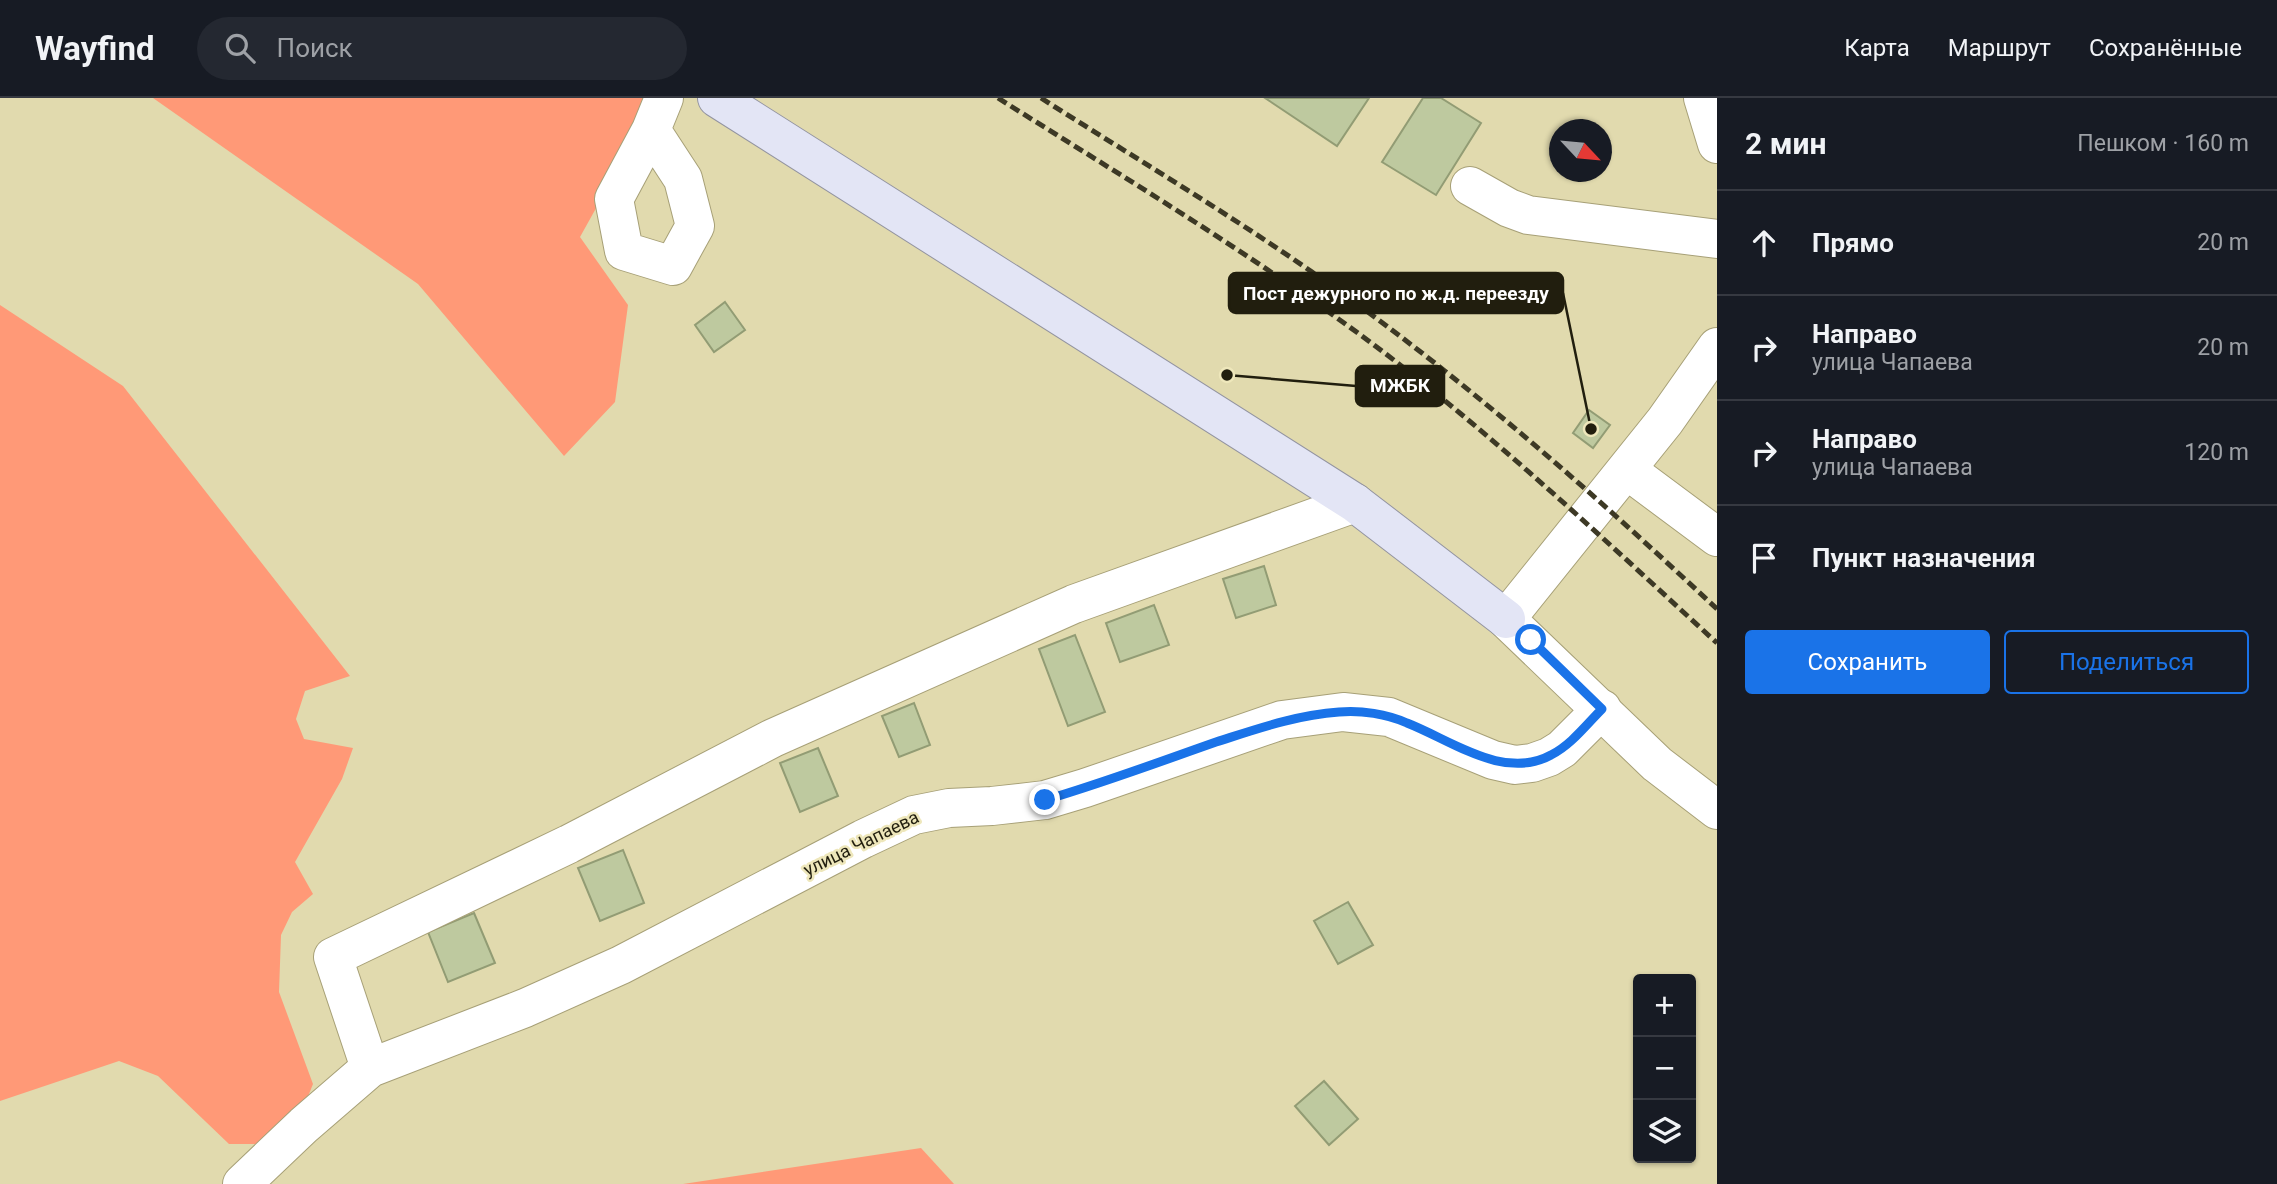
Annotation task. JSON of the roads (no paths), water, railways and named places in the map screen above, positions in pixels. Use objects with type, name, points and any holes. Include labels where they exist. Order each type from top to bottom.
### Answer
[{"type":"main road","points":[[717,98],[1355,503],[1506,619]]},
{"type":"street","points":[[1703,98],[1717,144]]},
{"type":"street","points":[[1470,186],[1509,208],[1528,215],[1717,239]]},
{"type":"street","points":[[1717,347],[1627,470],[1506,619],[1657,764],[1717,810]]},
{"type":"street","points":[[1627,470],[1717,537]]},
{"type":"street","points":[[370,1068],[333,957],[569,844],[772,738],[1036,620],[1355,503]]},
{"type":"street","name":"улица Чапаева","points":[[242,1184],[370,1068],[525,1008],[621,965],[914,815],[949,808],[1045,800],[1282,720],[1343,712],[1389,717],[1493,760],[1516,765],[1532,763],[1562,749],[1602,709]]},
{"type":"railway","points":[[998,98],[1241,252],[1382,351],[1511,457],[1717,643]]},
{"type":"railway","points":[[1041,98],[1253,232],[1426,356],[1526,437],[1717,609]]},
{"type":"place","name":"МЖБК","points":[[1227,375]]},
{"type":"place","name":"Пост дежурного по ж.д. переезду","points":[[1591,429]]}]
